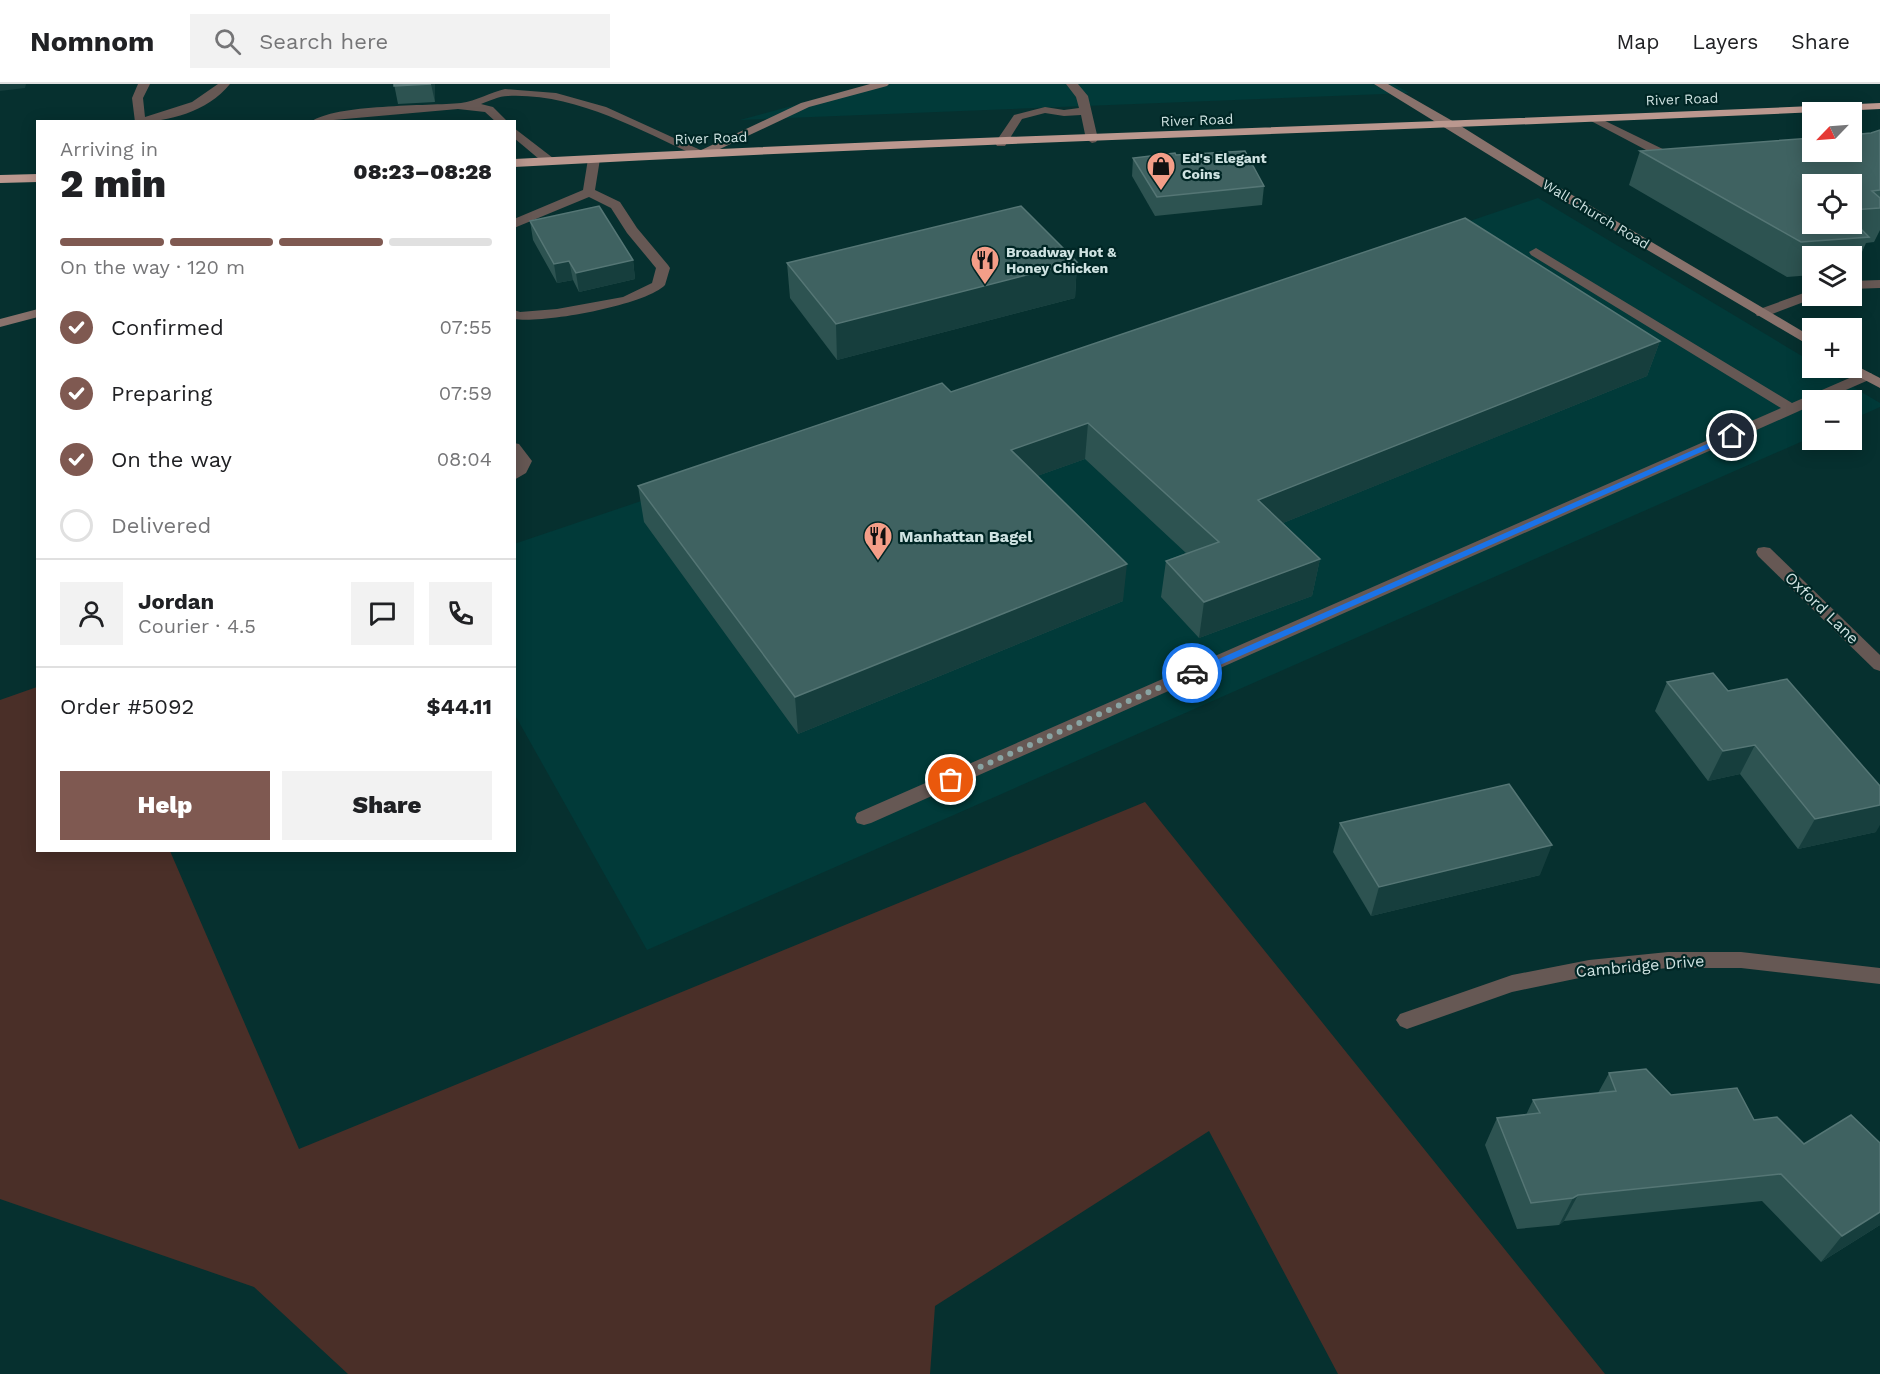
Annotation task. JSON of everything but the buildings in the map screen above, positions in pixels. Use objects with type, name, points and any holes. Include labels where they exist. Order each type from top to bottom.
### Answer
[{"type":"highway","name":"River Road","points":[[1862,107],[1880,106]]},
{"type":"highway","name":"River Road","points":[[516,163],[701,153],[1802,111]]},
{"type":"highway","points":[[0,179],[36,178]]},
{"type":"street","points":[[142,120],[136,106],[138,92],[144,84]]},
{"type":"street","points":[[145,120],[201,104],[213,96],[224,84]]},
{"type":"street","points":[[464,106],[505,92],[556,96],[602,108],[701,153],[805,105],[883,84]]},
{"type":"street","points":[[1072,84],[1082,96],[1092,139]]},
{"type":"street","name":"Wall Church Road","points":[[1380,84],[1452,125],[1553,189],[1802,337]]},
{"type":"street","points":[[320,120],[369,112],[464,106],[489,109],[501,120]]},
{"type":"street","points":[[1001,143],[1018,117],[1046,110],[1064,113],[1085,111]]},
{"type":"street","points":[[1595,119],[1671,158],[1694,157]]},
{"type":"street","points":[[516,133],[549,161]]},
{"type":"street","points":[[589,192],[594,159]]},
{"type":"street","points":[[516,223],[589,192],[616,205],[632,230],[663,268],[658,285],[627,300],[557,313],[516,315]]},
{"type":"street","points":[[1536,252],[1792,409]]},
{"type":"street","points":[[1862,285],[1880,284]]},
{"type":"street","points":[[1762,314],[1802,298]]},
{"type":"street","points":[[0,323],[36,314]]},
{"type":"street","points":[[1862,374],[1880,384]]},
{"type":"street","points":[[864,818],[1866,376]]},
{"type":"street","points":[[516,450],[524,461],[521,470],[516,474]]},
{"type":"street","name":"Oxford Lane","points":[[1764,552],[1880,665]]},
{"type":"street","name":"Cambridge Drive","points":[[1407,1020],[1512,984],[1589,968],[1668,960],[1741,960],[1880,976]]},
{"type":"shaded area","points":[[874,84],[1394,84],[1409,93],[740,120]]},
{"type":"shaded area","points":[[1538,198],[1802,356],[1802,378],[1838,378],[1858,390],[1802,390],[1802,441],[647,950],[516,717],[516,543]]},
{"type":"shaded area","points":[[1862,392],[1880,403],[1880,407],[1862,415]]},
{"type":"shaded area","points":[[36,687],[36,852],[170,852],[299,1149],[1145,802],[1605,1374],[1338,1374],[1209,1131],[935,1306],[930,1374],[348,1374],[254,1287],[0,1199],[0,700]]},
{"type":"way so far","points":[[951,780],[1192,673]]},
{"type":"place","name":"Ed's Elegant Coins","points":[[1161,192]]},
{"type":"place","name":"Broadway Hot & Honey Chicken","points":[[985,286]]},
{"type":"place","name":"Manhattan Bagel","points":[[878,562]]},
{"type":"route","points":[[1192,673],[1732,436]]}]
